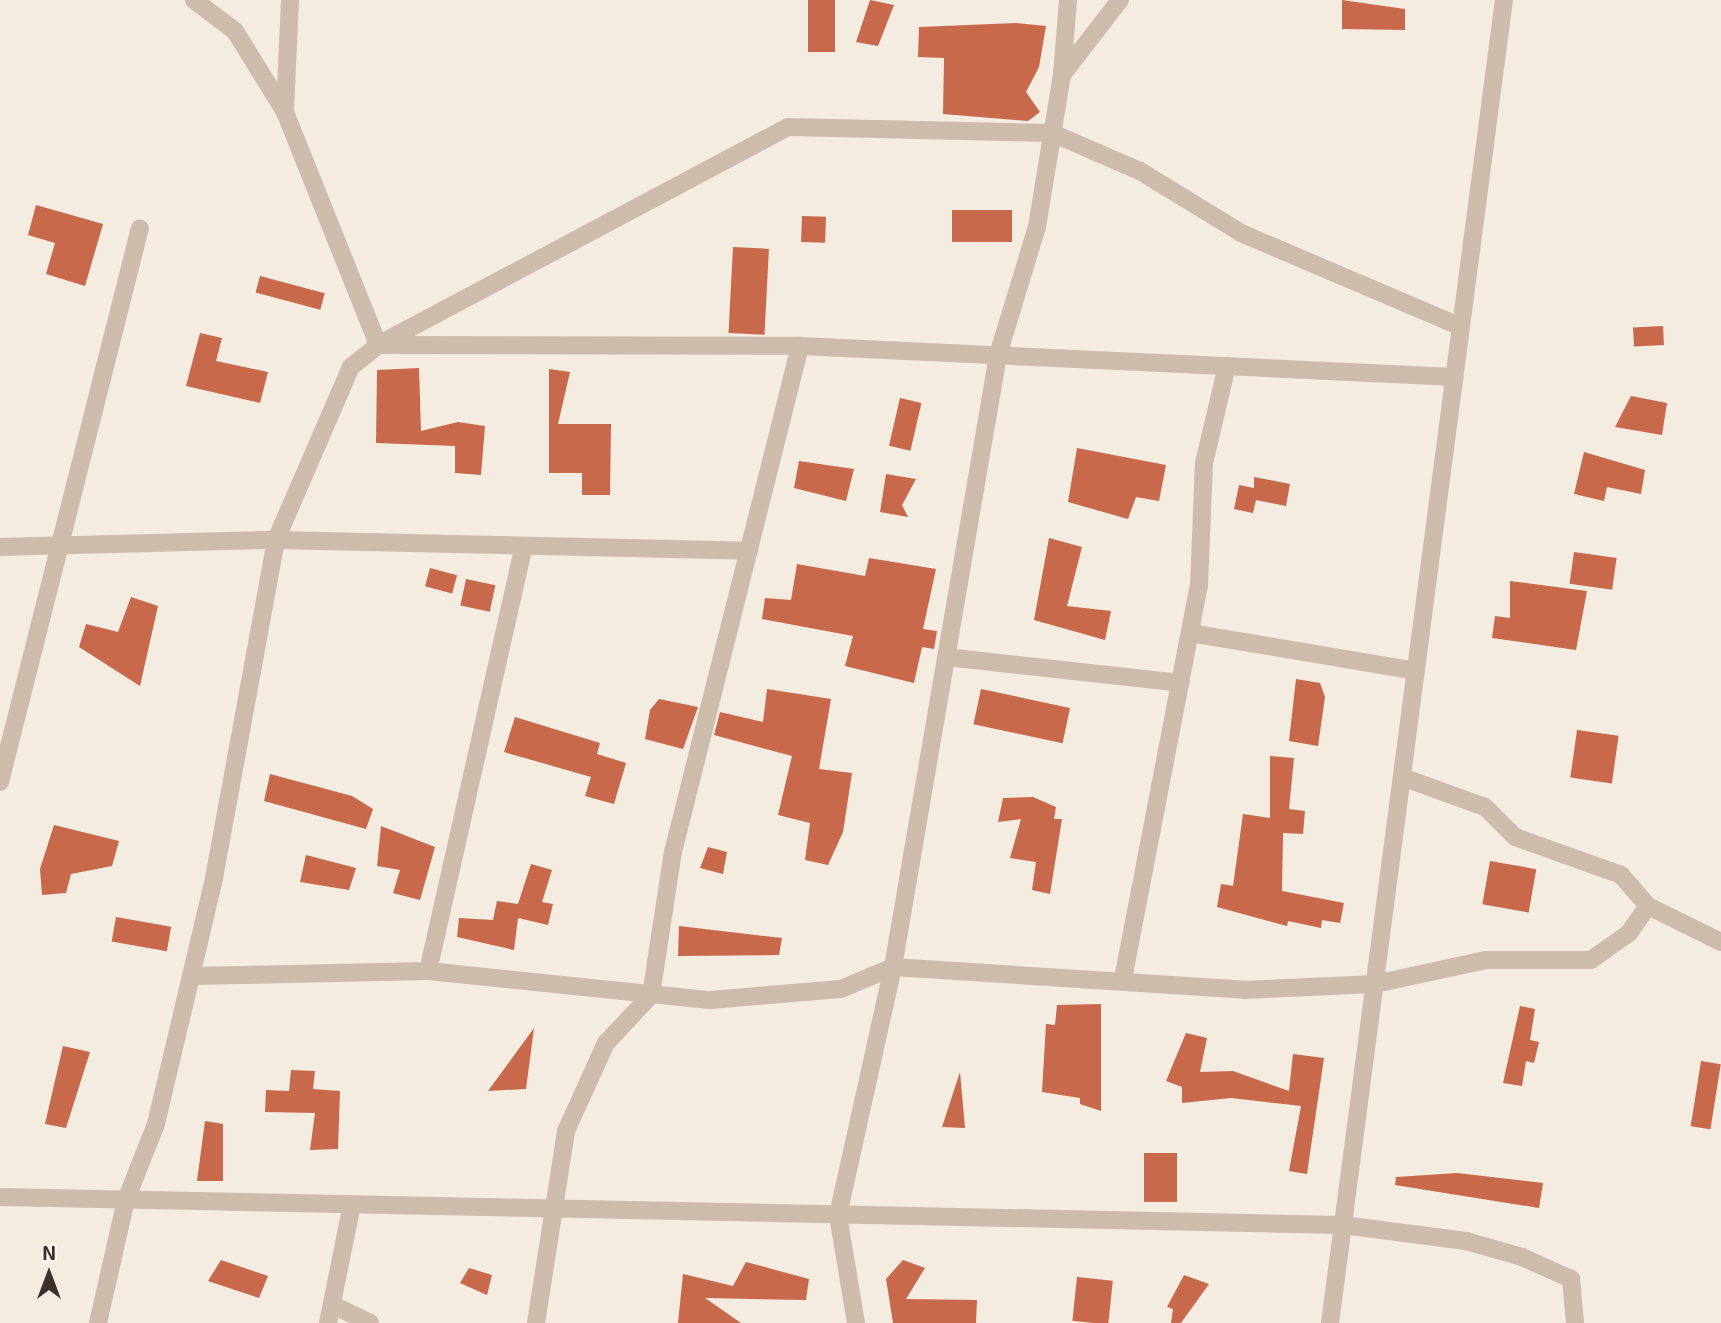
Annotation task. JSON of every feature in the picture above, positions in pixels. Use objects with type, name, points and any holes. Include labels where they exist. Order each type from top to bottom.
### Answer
[{"type":"street","points":[[194,0],[235,31],[285,111],[378,345]]},
{"type":"street","points":[[285,111],[290,0]]},
{"type":"street","points":[[856,1323],[838,1215],[893,967],[998,355],[1037,227],[1062,75],[1068,0]]},
{"type":"street","points":[[1062,75],[1120,0]]},
{"type":"street","points":[[1330,1323],[1504,0]]},
{"type":"street","points":[[98,1323],[126,1200],[156,1124],[191,976],[276,540],[351,367],[378,345],[788,127],[1052,133],[1140,171],[1241,233],[1461,327]]},
{"type":"street","points":[[0,782],[140,228]]},
{"type":"street","points":[[378,345],[800,346],[1454,377]]},
{"type":"street","points":[[536,1323],[566,1131],[606,1043],[651,995],[673,852],[800,346]]},
{"type":"street","points":[[1122,979],[1199,586],[1204,463],[1227,366]]},
{"type":"street","points":[[0,547],[276,540],[523,550],[749,551]]},
{"type":"street","points":[[428,971],[523,550]]},
{"type":"street","points":[[1190,634],[1416,671]]},
{"type":"street","points":[[946,657],[1181,683]]},
{"type":"street","points":[[1402,777],[1485,807],[1515,837],[1620,875],[1648,906],[1721,942]]},
{"type":"street","points":[[191,976],[428,971],[710,1000],[841,989],[893,967],[1122,979],[1245,990],[1375,984],[1450,964],[1591,960],[1629,933],[1648,906]]},
{"type":"street","points":[[0,1197],[352,1204],[552,1212],[1343,1225],[1466,1241],[1522,1257],[1571,1279],[1575,1323]]},
{"type":"street","points":[[328,1323],[352,1204]]},
{"type":"street","points":[[333,1305],[370,1323]]},
{"type":"building","points":[[808,0],[835,0],[835,52],[808,52]]},
{"type":"building","points":[[870,0],[894,5],[878,46],[856,42]]},
{"type":"building","points":[[1342,0],[1405,9],[1405,30],[1342,29]]},
{"type":"building","points":[[1016,23],[1046,26],[1039,67],[1026,92],[1040,112],[1028,121],[943,114],[944,58],[918,57],[919,27]]},
{"type":"building","points":[[36,205],[103,224],[85,286],[46,274],[55,243],[28,235]]},
{"type":"building","points":[[952,210],[1012,210],[1012,242],[952,242]]},
{"type":"building","points":[[802,216],[826,217],[825,243],[801,242]]},
{"type":"building","points":[[733,247],[769,249],[764,335],[728,333]]},
{"type":"building","points":[[260,276],[325,293],[320,310],[256,292]]},
{"type":"building","points":[[1663,326],[1664,345],[1634,347],[1633,328]]},
{"type":"building","points":[[200,333],[222,338],[216,361],[268,372],[260,403],[186,386]]},
{"type":"building","points":[[419,368],[421,431],[458,422],[485,426],[481,475],[455,473],[455,446],[376,443],[377,370]]},
{"type":"building","points":[[549,369],[570,372],[558,424],[611,424],[610,495],[582,495],[582,473],[549,473]]},
{"type":"building","points":[[1631,396],[1667,403],[1662,435],[1615,427]]},
{"type":"building","points":[[900,398],[921,403],[910,451],[889,446]]},
{"type":"building","points":[[1077,448],[1166,465],[1159,501],[1136,497],[1128,519],[1068,502]]},
{"type":"building","points":[[1584,452],[1645,470],[1641,494],[1607,487],[1604,501],[1574,494]]},
{"type":"building","points":[[799,461],[854,469],[846,501],[794,488]]},
{"type":"building","points":[[886,474],[916,479],[902,505],[908,517],[880,512]]},
{"type":"building","points":[[1254,477],[1290,484],[1286,506],[1256,500],[1253,513],[1234,509],[1239,485],[1254,488]]},
{"type":"building","points":[[1049,538],[1082,547],[1067,606],[1111,611],[1105,640],[1034,620]]},
{"type":"building","points":[[1574,552],[1617,558],[1612,590],[1570,584]]},
{"type":"building","points":[[869,558],[936,569],[923,629],[937,631],[934,649],[922,647],[914,683],[845,666],[853,636],[762,619],[765,598],[791,600],[797,564],[865,576]]},
{"type":"building","points":[[430,568],[457,575],[452,594],[425,586]]},
{"type":"building","points":[[466,579],[495,585],[490,612],[460,605]]},
{"type":"building","points":[[1510,581],[1587,591],[1576,650],[1492,638],[1495,616],[1510,618]]},
{"type":"building","points":[[131,597],[158,606],[140,686],[79,647],[86,624],[118,632]]},
{"type":"building","points":[[1296,679],[1320,683],[1325,697],[1318,746],[1289,741]]},
{"type":"building","points":[[767,689],[831,699],[819,769],[852,773],[843,832],[828,865],[805,860],[810,823],[778,815],[792,756],[714,735],[720,712],[763,722]]},
{"type":"building","points":[[981,689],[1070,708],[1063,743],[974,724]]},
{"type":"building","points":[[659,699],[698,707],[683,749],[645,739],[650,710]]},
{"type":"building","points":[[515,717],[600,743],[597,754],[626,763],[614,804],[585,796],[591,777],[504,752]]},
{"type":"building","points":[[1577,730],[1619,736],[1612,783],[1570,778]]},
{"type":"building","points":[[1270,756],[1294,758],[1289,809],[1305,811],[1303,834],[1283,833],[1282,891],[1344,903],[1340,923],[1322,920],[1321,928],[1288,921],[1287,926],[1217,907],[1221,884],[1233,886],[1243,814],[1270,818]]},
{"type":"building","points":[[270,774],[352,796],[373,809],[366,829],[264,801]]},
{"type":"building","points":[[1033,797],[1056,807],[1054,819],[1062,819],[1050,894],[1032,890],[1036,862],[1010,858],[1021,819],[998,822],[1003,798]]},
{"type":"building","points":[[54,825],[119,841],[112,866],[71,874],[66,893],[42,895],[40,869]]},
{"type":"building","points":[[381,826],[435,847],[420,900],[393,893],[400,870],[377,866]]},
{"type":"building","points":[[708,847],[727,852],[723,874],[700,868]]},
{"type":"building","points":[[306,855],[356,868],[349,890],[300,882]]},
{"type":"building","points":[[1490,861],[1536,869],[1529,912],[1482,904]]},
{"type":"building","points":[[531,864],[552,870],[542,902],[553,904],[548,925],[518,918],[514,950],[457,937],[459,918],[493,920],[497,901],[518,904]]},
{"type":"building","points":[[116,917],[171,927],[167,951],[112,942]]},
{"type":"building","points":[[679,926],[782,938],[779,955],[678,956]]},
{"type":"building","points":[[1101,1004],[1101,1111],[1080,1104],[1080,1098],[1042,1092],[1046,1024],[1055,1025],[1057,1005]]},
{"type":"building","points":[[1520,1006],[1535,1009],[1530,1040],[1539,1042],[1534,1063],[1526,1061],[1522,1086],[1503,1083]]},
{"type":"building","points":[[534,1028],[526,1089],[488,1091],[510,1061]]},
{"type":"building","points":[[1186,1033],[1207,1038],[1200,1072],[1233,1071],[1289,1091],[1293,1054],[1324,1058],[1307,1174],[1289,1171],[1301,1106],[1231,1098],[1182,1103],[1182,1087],[1166,1081]]},
{"type":"building","points":[[63,1046],[90,1052],[66,1128],[45,1124]]},
{"type":"building","points":[[1701,1061],[1721,1064],[1710,1129],[1691,1126]]},
{"type":"building","points":[[291,1070],[315,1071],[313,1089],[340,1091],[338,1149],[310,1150],[315,1113],[265,1112],[266,1090],[289,1091]]},
{"type":"building","points":[[960,1072],[965,1128],[942,1127]]},
{"type":"building","points":[[205,1121],[223,1124],[223,1181],[197,1181]]},
{"type":"building","points":[[1144,1153],[1177,1153],[1177,1202],[1144,1202]]},
{"type":"building","points":[[1457,1173],[1543,1183],[1539,1208],[1395,1185],[1396,1177]]},
{"type":"building","points":[[221,1260],[268,1276],[259,1298],[208,1281]]},
{"type":"building","points":[[903,1260],[925,1268],[906,1299],[977,1300],[976,1323],[893,1323],[886,1279]]},
{"type":"building","points":[[746,1262],[809,1279],[806,1300],[705,1298],[741,1323],[678,1323],[683,1274],[733,1286]]},
{"type":"building","points":[[469,1268],[492,1275],[487,1295],[460,1283]]},
{"type":"building","points":[[1184,1275],[1209,1284],[1181,1323],[1171,1323],[1173,1309],[1167,1307]]},
{"type":"building","points":[[1077,1277],[1113,1281],[1108,1323],[1072,1321]]}]
